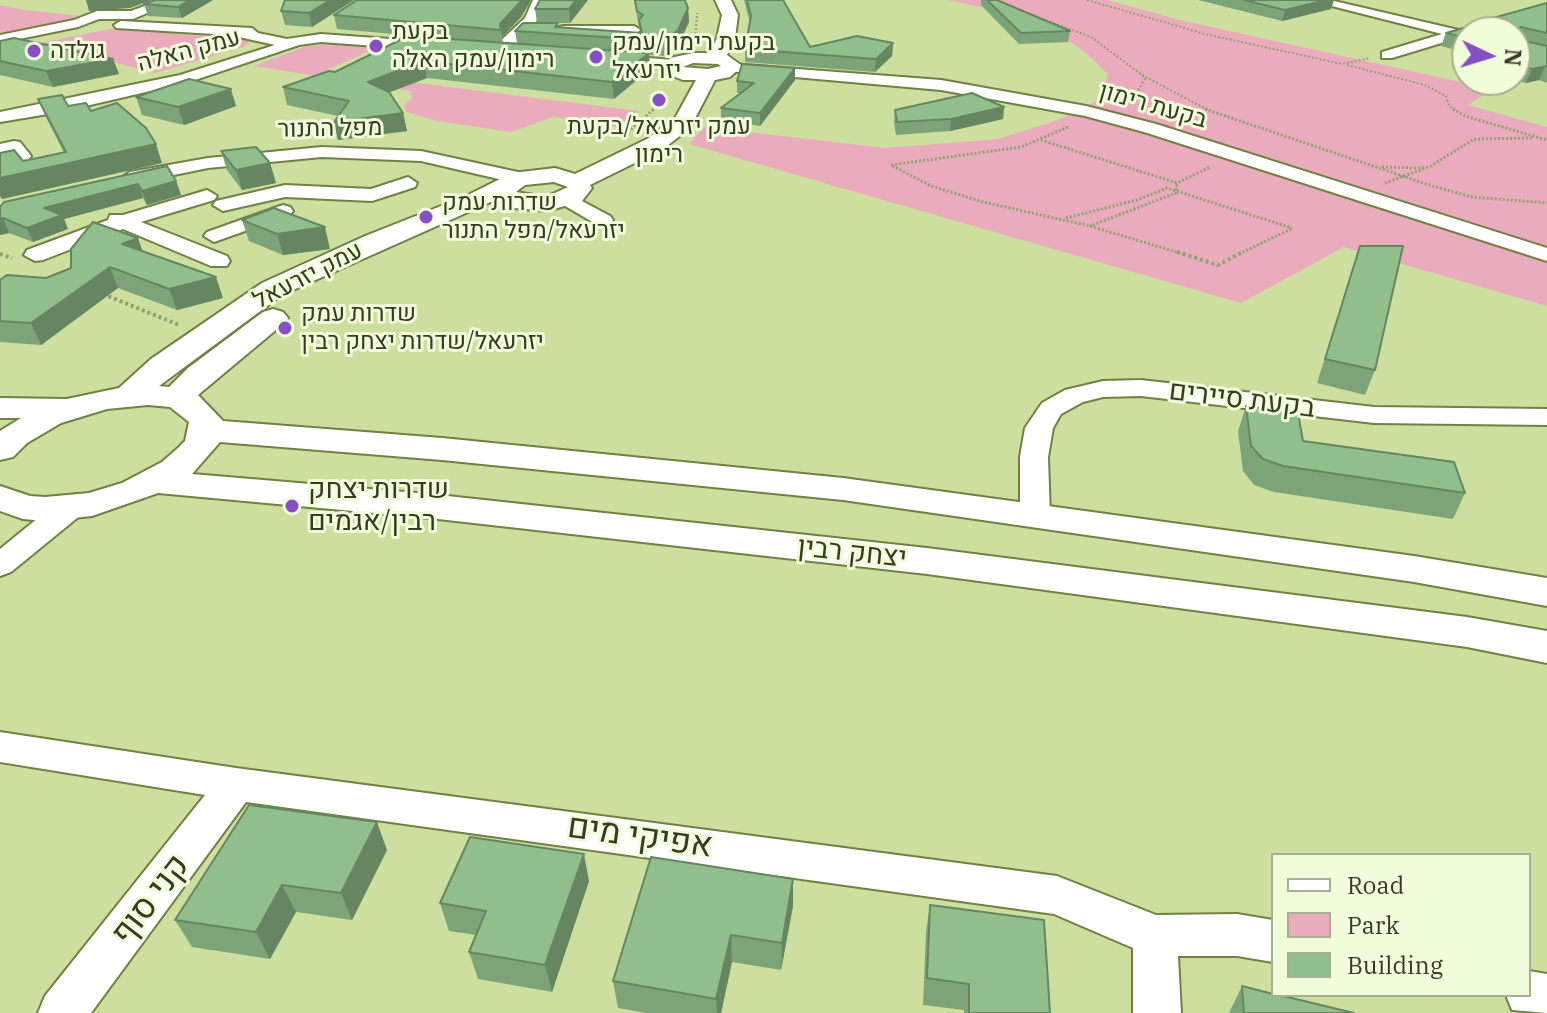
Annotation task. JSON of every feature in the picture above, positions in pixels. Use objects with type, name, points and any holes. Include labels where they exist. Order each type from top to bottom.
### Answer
[{"type":"main road","points":[[516,190],[566,185],[633,156],[683,124],[719,67],[730,15],[723,0]]},
{"type":"main road","points":[[686,62],[719,67]]},
{"type":"main road","points":[[566,185],[652,121]]},
{"type":"main road","name":"עמק יזרעאל","points":[[130,395],[162,366],[272,289],[374,242],[516,190]]},
{"type":"main road","name":"עמק יזרעאל","points":[[177,398],[199,375],[301,297],[398,248],[472,216],[516,190]]},
{"type":"main road","points":[[0,408],[76,406],[130,395],[177,398],[200,411],[206,420],[202,443],[191,456],[154,482],[114,498],[71,507],[23,507],[0,497]]},
{"type":"main road","points":[[0,449],[31,426],[76,406]]},
{"type":"main road","points":[[206,430],[442,449],[828,488],[1414,569],[1547,592]]},
{"type":"main road","name":"יצחק רבין","points":[[154,482],[429,506],[927,561],[1467,632],[1547,647]]},
{"type":"street","points":[[113,19],[150,0]]},
{"type":"street","points":[[0,45],[132,17],[172,0]]},
{"type":"street","points":[[536,30],[531,19],[539,0]]},
{"type":"street","points":[[1314,0],[1451,32]]},
{"type":"street","points":[[132,17],[150,26]]},
{"type":"street","points":[[113,19],[150,26],[454,48]]},
{"type":"street","name":"עמק האלה","points":[[0,109],[172,75],[337,23]]},
{"type":"street","points":[[0,39],[85,25]]},
{"type":"street","points":[[517,52],[490,50],[536,30],[633,31]]},
{"type":"street","name":"עמק האלה","points":[[0,117],[108,97],[229,67],[297,35]]},
{"type":"street","points":[[1387,55],[1451,38]]},
{"type":"street","points":[[595,58],[686,62]]},
{"type":"street","name":"בקעת רימון","points":[[719,67],[941,85],[1099,114],[1547,255]]},
{"type":"street","points":[[0,101],[22,106]]},
{"type":"street","points":[[1192,142],[1228,133]]},
{"type":"street","points":[[214,236],[287,209],[311,207],[371,152]]},
{"type":"street","name":"מפל התנור","points":[[117,182],[263,155],[371,152],[453,161],[516,190]]},
{"type":"street","points":[[24,257],[123,221],[285,191],[372,195],[408,183]]},
{"type":"street","points":[[566,185],[603,220]]},
{"type":"street","points":[[67,264],[215,204]]},
{"type":"street","points":[[96,205],[123,221],[219,261]]},
{"type":"street","name":"בקעת סיירים","points":[[1035,516],[1034,457],[1039,428],[1051,409],[1074,396],[1103,389],[1141,388],[1374,415],[1465,419],[1547,417]]},
{"type":"street","points":[[0,565],[71,507]]},
{"type":"street","name":"אפיקי מים","points":[[0,747],[236,784],[944,877],[1057,895],[1155,936],[1237,935],[1271,941]]},
{"type":"street","name":"קני סוף","points":[[62,1013],[196,841],[236,784]]},
{"type":"street","points":[[1155,936],[1157,1013]]},
{"type":"path","points":[[1087,0],[1205,34],[1425,85],[1446,96],[1449,106],[1465,116],[1547,140]]},
{"type":"path","points":[[1014,8],[1091,37],[1142,75],[1208,110],[1472,197],[1547,203]]},
{"type":"path","points":[[686,62],[698,37],[697,13]]},
{"type":"path","points":[[1342,64],[1387,55]]},
{"type":"path","points":[[1121,108],[1134,101],[1145,79],[1142,75]]},
{"type":"path","points":[[1061,219],[1137,200],[1167,188],[1293,228],[1218,265],[1090,226],[1061,219],[931,186],[891,165],[1021,147],[1077,122]]},
{"type":"path","points":[[1383,183],[1425,169],[1474,139],[1539,138]]},
{"type":"path","points":[[1040,140],[1177,183],[1176,193]]},
{"type":"path","points":[[1380,167],[1425,169]]},
{"type":"path","points":[[1090,226],[1176,193]]},
{"type":"path","points":[[0,254],[24,257]]},
{"type":"path","points":[[96,291],[187,329]]},
{"type":"green space","points":[[947,0],[1108,0],[1175,19],[1451,80],[1451,96],[1482,96],[1468,105],[1547,127],[1547,306],[1344,247],[1241,303],[689,144],[704,127],[886,148],[998,139],[1058,120],[1100,99],[1108,74],[1085,52],[1055,31],[1015,14]]},
{"type":"green space","points":[[0,5],[25,10],[81,16],[0,36]]},
{"type":"green space","points":[[110,29],[250,41],[243,47],[155,73],[40,43]]},
{"type":"green space","points":[[336,43],[377,48],[324,71],[638,111],[617,127],[553,117],[511,132],[437,121],[407,112],[404,106],[412,97],[410,91],[254,66],[304,47]]},
{"type":"building","points":[[155,0],[190,0],[178,7],[144,4]]},
{"type":"building","points":[[285,0],[330,0],[309,13],[281,11]]},
{"type":"building","points":[[357,0],[522,0],[500,24],[501,30],[334,15]]},
{"type":"building","points":[[540,0],[576,0],[569,9],[535,9]]},
{"type":"building","points":[[635,0],[685,0],[688,8],[678,30],[664,41],[515,31],[523,23],[558,23],[555,27],[642,33],[639,20],[643,15],[637,11]]},
{"type":"building","points":[[747,0],[783,0],[810,47],[857,36],[893,43],[876,59],[745,49],[751,16]]},
{"type":"building","points":[[987,0],[997,0],[1070,31],[1021,33]]},
{"type":"building","points":[[1244,0],[1326,0],[1285,10]]},
{"type":"building","points":[[1547,3],[1547,33],[1531,29],[1531,16],[1500,16]]},
{"type":"building","points":[[408,36],[649,53],[612,82],[424,61],[368,82],[389,92],[403,113],[334,122],[349,101],[283,87],[329,71],[335,72]]},
{"type":"building","points":[[14,38],[113,59],[46,71],[0,61],[0,41]]},
{"type":"building","points":[[1531,42],[1547,46],[1547,66],[1532,69]]},
{"type":"building","points":[[742,64],[795,68],[760,113],[721,108],[754,83],[737,81]]},
{"type":"building","points":[[189,79],[231,89],[178,107],[136,97]]},
{"type":"building","points":[[972,93],[1004,107],[951,119],[897,122],[895,110]]},
{"type":"building","points":[[62,95],[68,106],[86,103],[91,111],[117,103],[146,128],[156,144],[0,178],[0,153],[14,150],[23,161],[66,152],[38,99]]},
{"type":"building","points":[[256,147],[270,163],[236,170],[221,151]]},
{"type":"building","points":[[167,166],[176,181],[142,191],[138,184],[44,208],[62,215],[27,228],[0,219],[0,207],[4,202]]},
{"type":"building","points":[[274,208],[325,227],[277,234],[242,220]]},
{"type":"building","points":[[93,222],[138,238],[122,244],[216,277],[169,289],[110,267],[31,323],[0,321],[0,280],[7,275],[46,278],[71,268],[71,249]]},
{"type":"building","points":[[1360,246],[1403,246],[1375,370],[1325,359]]},
{"type":"building","points":[[1246,406],[1298,413],[1303,441],[1454,462],[1465,493],[1283,466],[1263,459],[1251,446]]},
{"type":"building","points":[[249,805],[377,822],[341,893],[282,885],[256,932],[175,920]]},
{"type":"building","points":[[470,837],[584,854],[545,965],[469,952],[486,911],[440,903]]},
{"type":"building","points":[[651,857],[793,879],[782,943],[731,935],[716,999],[613,981]]},
{"type":"building","points":[[930,905],[1044,920],[1050,1013],[969,1013],[969,984],[927,978]]},
{"type":"building","points":[[1242,986],[1271,993],[1271,997],[1287,997],[1354,1013],[1244,1013]]},
{"type":"place","name":"בקעת רימון/עמק האלה","points":[[376,46]]},
{"type":"place","name":"גולדה","points":[[34,51]]},
{"type":"place","name":"בקעת רימון/עמק יזרעאל","points":[[596,57]]},
{"type":"place","name":"עמק יזרעאל/בקעת רימון","points":[[659,100]]},
{"type":"place","name":"שדרות עמק יזרעאל/מפל התנור","points":[[426,217]]},
{"type":"place","name":"שדרות עמק יזרעאל/שדרות יצחק רבין","points":[[285,328]]},
{"type":"place","name":"שדרות יצחק רבין/אגמים","points":[[292,506]]}]
